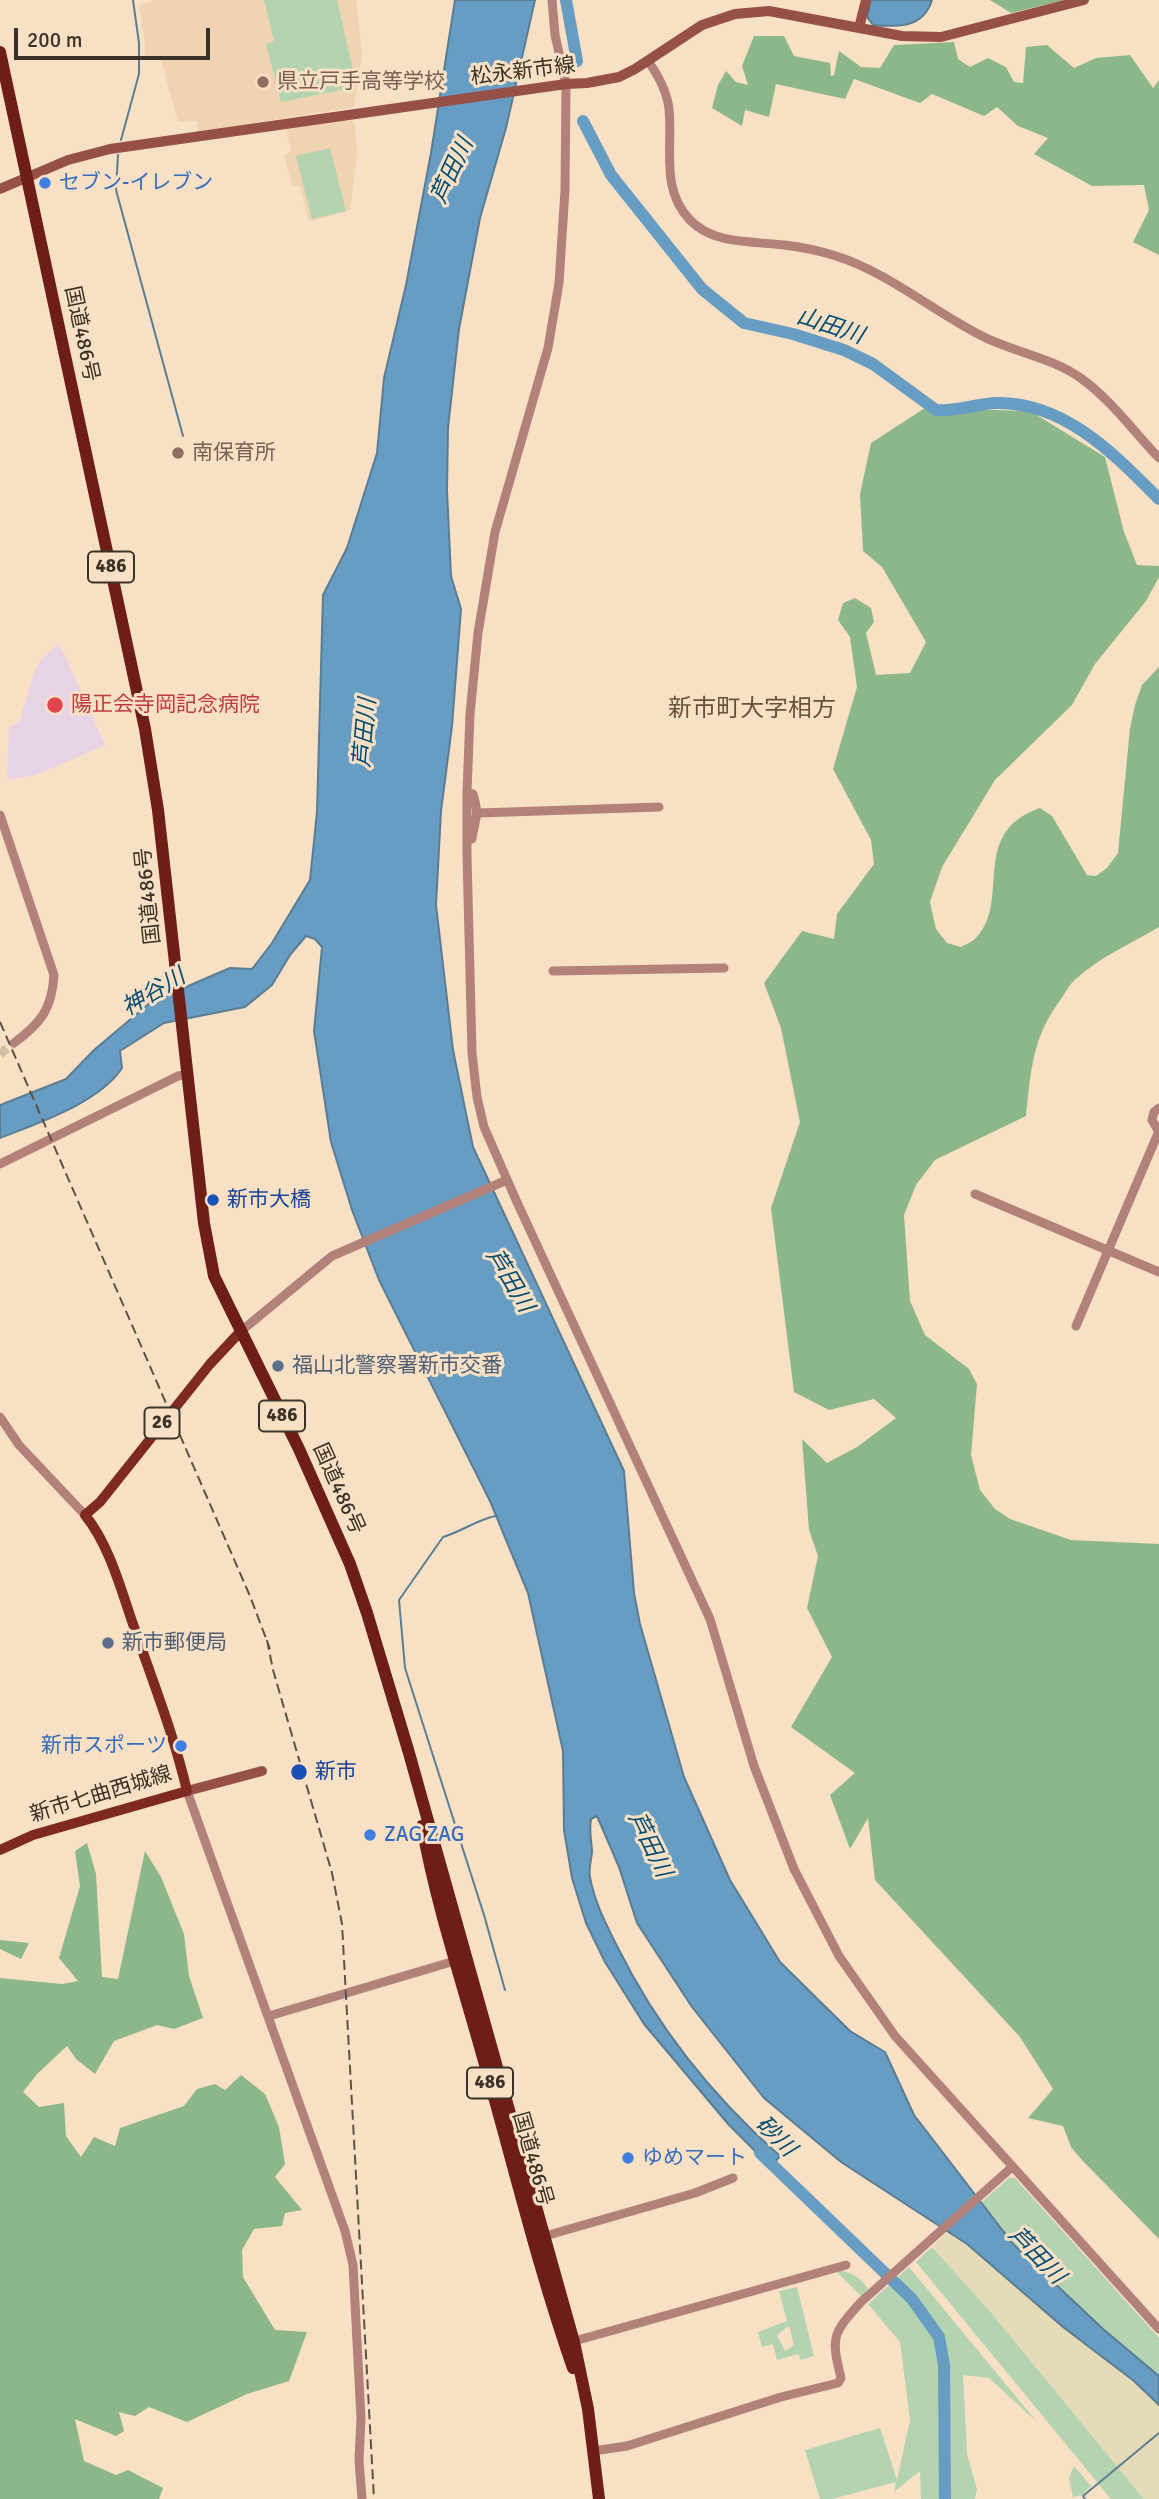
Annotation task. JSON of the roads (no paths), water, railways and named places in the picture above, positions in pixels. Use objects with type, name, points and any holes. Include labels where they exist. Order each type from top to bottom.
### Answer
[{"type":"highway","name":"国道486号","points":[[0,52],[145,729],[158,810],[208,1250],[214,1276],[299,1449],[350,1564],[409,1753],[461,1959],[588,2409],[599,2499]]},
{"type":"highway","name":"国道486号","points":[[461,1959],[545,2236],[570,2343]]},
{"type":"main road","points":[[859,28],[866,0]]},
{"type":"main road","name":"松永新市線","points":[[0,188],[68,160],[110,149],[619,77],[702,25],[752,11],[769,11],[902,36],[941,37],[1084,0]]},
{"type":"main road","name":"26","points":[[85,1515],[100,1502],[210,1364],[240,1332]]},
{"type":"main road","name":"新市七曲西城線","points":[[0,1850],[33,1835],[187,1791],[179,1756],[124,1598],[101,1540],[85,1515]]},
{"type":"main road","points":[[187,1791],[262,1771]]},
{"type":"street","points":[[552,0],[560,85],[565,202],[559,283],[548,348],[506,489],[486,581],[470,714],[467,844],[472,1052],[477,1097],[484,1127],[710,1619],[763,1790],[809,1901],[839,1956],[895,2036],[1010,2169],[1159,2329]]},
{"type":"street","points":[[648,61],[667,98],[669,167],[673,194],[696,226],[717,237],[810,249],[863,267],[981,336],[1060,366],[1081,378],[1101,395],[1159,458]]},
{"type":"street","points":[[467,792],[473,794],[479,813],[474,824],[472,841],[467,844]]},
{"type":"street","points":[[479,813],[659,807]]},
{"type":"street","points":[[0,815],[54,975],[53,992],[43,1017],[36,1027],[15,1043]]},
{"type":"street","points":[[553,971],[724,968]]},
{"type":"street","points":[[0,1164],[188,1073]]},
{"type":"street","points":[[1076,1326],[1159,1131],[1152,1120],[1154,1112],[1159,1108]]},
{"type":"street","points":[[240,1332],[331,1255],[507,1180]]},
{"type":"street","points":[[975,1195],[1159,1272]]},
{"type":"street","points":[[0,1416],[19,1445],[85,1515]]},
{"type":"street","points":[[187,1791],[345,2231],[353,2265],[361,2418],[359,2460],[362,2499]]},
{"type":"street","points":[[269,2016],[461,1959]]},
{"type":"street","points":[[593,2451],[627,2446],[781,2397],[838,2382],[841,2378],[834,2339],[840,2325],[1010,2169]]},
{"type":"street","points":[[545,2236],[682,2197],[733,2178]]},
{"type":"street","points":[[570,2343],[846,2265]]},
{"type":"water","name":"芦田川","points":[[455,0],[535,0],[506,128],[480,218],[459,329],[448,428],[447,490],[451,576],[461,609],[452,726],[441,811],[436,905],[453,1050],[473,1147],[624,1471],[634,1593],[640,1624],[684,1777],[730,1880],[780,1962],[850,2031],[885,2052],[914,2115],[1013,2244],[1103,2329],[1159,2376],[1159,2405],[1134,2381],[1063,2327],[967,2244],[841,2162],[764,2098],[692,2007],[637,1923],[619,1867],[597,1816],[591,1819],[590,1823],[590,1874],[597,1904],[613,1938],[650,2005],[688,2059],[732,2110],[780,2156],[771,2167],[729,2125],[644,2024],[605,1962],[586,1923],[572,1878],[564,1830],[563,1751],[528,1593],[490,1501],[379,1280],[352,1210],[331,1142],[314,1031],[322,947],[315,939],[306,936],[290,955],[272,985],[245,1007],[164,1023],[120,1051],[122,1068],[99,1092],[67,1110],[0,1138],[0,1105],[66,1079],[94,1050],[151,1002],[230,968],[252,969],[272,943],[310,880],[317,812],[323,595],[347,548],[377,453],[384,378],[406,285],[431,153]]},
{"type":"water","points":[[871,0],[932,0],[928,9],[916,21],[891,26],[873,25],[867,17]]},
{"type":"waterway","points":[[121,140],[139,74],[139,43],[133,0]]},
{"type":"waterway","name":"山田川","points":[[566,0],[577,61]]},
{"type":"waterway","name":"山田川","points":[[583,121],[611,175],[702,289],[744,323],[793,334],[844,350],[873,364],[936,410],[995,403],[1020,405],[1043,411],[1086,433],[1106,448],[1159,499]]},
{"type":"waterway","points":[[118,155],[116,190],[183,436]]},
{"type":"waterway","points":[[497,1516],[443,1537],[399,1600],[405,1668],[484,1915],[505,1990]]},
{"type":"waterway","name":"砂川","points":[[760,2153],[912,2299],[939,2337],[944,2365],[945,2499]]},
{"type":"waterway","points":[[1085,2499],[1083,2496],[1159,2433]]},
{"type":"tunnel","points":[[0,1054],[14,1043]]},
{"type":"railway","points":[[0,1022],[250,1596],[270,1649]]},
{"type":"railway","points":[[267,1640],[273,1670],[332,1873],[342,1924],[374,2499]]},
{"type":"place","name":"県立戸手高等学校","points":[[263,82]]},
{"type":"place","name":"セブン-イレブン","points":[[45,183]]},
{"type":"place","name":"南保育所","points":[[178,453]]},
{"type":"place","name":"陽正会寺岡記念病院","points":[[55,705]]},
{"type":"place","name":"新市大橋","points":[[213,1200]]},
{"type":"place","name":"福山北警察署新市交番","points":[[278,1366]]},
{"type":"place","name":"新市郵便局","points":[[108,1643]]},
{"type":"place","name":"新市スポーツ","points":[[181,1746]]},
{"type":"place","name":"新市","points":[[299,1772]]},
{"type":"place","name":"ZAG ZAG","points":[[370,1835]]},
{"type":"place","name":"ゆめマート","points":[[628,2158]]},
{"type":"district","name":"新市町大字相方","points":[[752,710]]},
{"type":"water label","name":"神谷川","points":[[154,993]]}]
